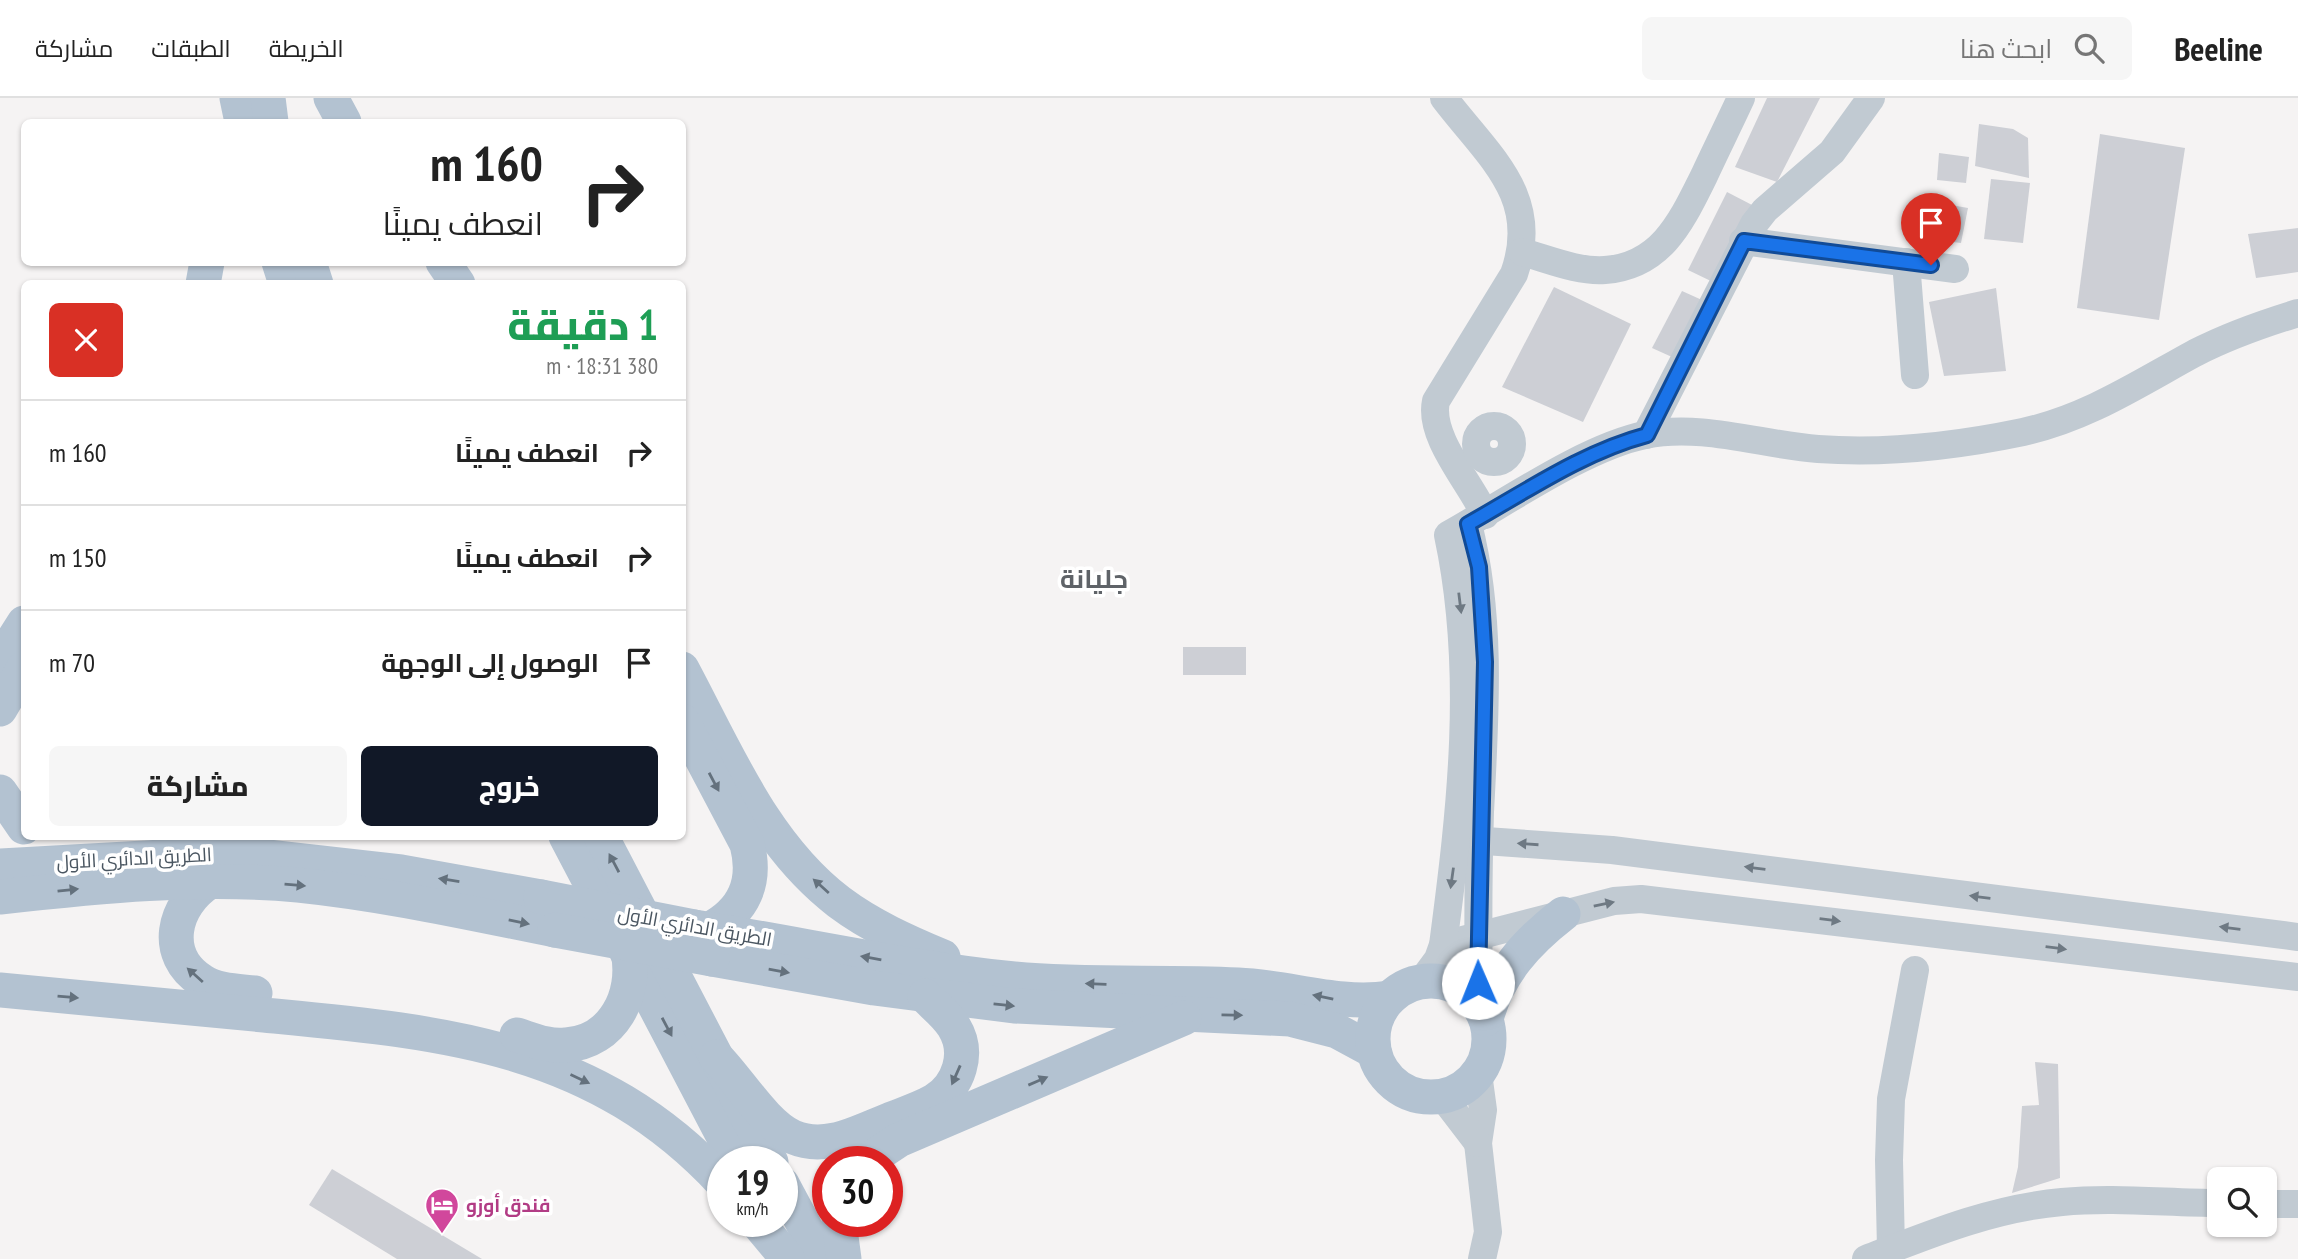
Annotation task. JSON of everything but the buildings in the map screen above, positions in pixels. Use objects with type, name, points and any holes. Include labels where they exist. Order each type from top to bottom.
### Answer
[{"type":"main road","points":[[216,98],[218,119]]},
{"type":"main road","points":[[237,98],[241,119]]},
{"type":"main road","points":[[268,98],[271,119]]},
{"type":"main road","points":[[331,98],[342,119]]},
{"type":"main road","points":[[0,661],[21,628]]},
{"type":"main road","points":[[0,709],[21,673]]},
{"type":"main road","points":[[686,675],[761,814],[775,836],[816,881],[861,916],[908,943],[977,970],[1013,979]]},
{"type":"main road","points":[[686,729],[747,844],[751,859],[752,873],[743,901],[734,913],[705,938]]},
{"type":"main road","points":[[0,792],[21,823]]},
{"type":"main road","points":[[43,840],[83,860]]},
{"type":"main road","points":[[568,840],[729,1146]]},
{"type":"main road","points":[[603,840],[763,1146]]},
{"type":"main road","name":"الطريق الدائري الأول","points":[[0,866],[234,853],[401,872],[541,897],[705,938]]},
{"type":"main road","points":[[209,882],[182,907],[176,931],[176,943],[185,966],[203,982],[226,990],[413,1009],[475,1022],[552,1045],[584,1041],[611,1023],[629,990],[628,952]]},
{"type":"main road","name":"الطريق الدائري الأول","points":[[0,897],[119,884],[209,882],[345,891],[555,930],[705,938],[1013,979],[1119,985],[1241,985],[1347,1001],[1405,990]]},
{"type":"main road","points":[[1482,1012],[1516,957],[1563,914]]},
{"type":"main road","points":[[705,938],[925,996],[1014,1006],[1290,1019],[1337,1031],[1374,1051]]},
{"type":"main road","points":[[1453,985],[1482,1012],[1489,1047],[1479,1073],[1463,1088],[1442,1096],[1420,1096],[1399,1087],[1383,1072],[1374,1051],[1374,1028],[1405,990],[1453,985]]},
{"type":"main road","points":[[0,990],[397,1027],[470,1041],[561,1070],[612,1095],[668,1133],[707,1169]]},
{"type":"main road","points":[[716,1057],[746,1088],[765,1116],[783,1132],[805,1141],[839,1140],[932,1102],[942,1095],[957,1076],[962,1053],[956,1030],[925,996]]},
{"type":"main road","points":[[890,1146],[1195,1014]]},
{"type":"main road","points":[[798,1214],[822,1259]]},
{"type":"main road","points":[[770,1237],[788,1258]]},
{"type":"main road","points":[[776,1237],[788,1258]]},
{"type":"main road","points":[[841,1237],[844,1259]]},
{"type":"street","points":[[1405,990],[1438,959],[1443,945],[1468,839],[1485,662],[1479,567],[1467,525],[1472,465],[1436,427],[1436,401],[1514,274],[1522,252],[1523,218],[1512,187],[1444,98]]},
{"type":"street","points":[[1522,252],[1588,270],[1604,270],[1635,263],[1650,256],[1668,240],[1682,220],[1741,98]]},
{"type":"street","points":[[1647,435],[1744,241],[1765,210],[1832,152],[1871,98]]},
{"type":"street","points":[[1744,241],[1955,269]]},
{"type":"street","points":[[1906,262],[1915,375]]},
{"type":"street","points":[[1467,525],[1589,456],[1617,443],[1647,435],[1692,433],[1818,449],[1857,450],[1935,446],[2049,426],[2096,408],[2224,339],[2298,313]]},
{"type":"street","points":[[1468,839],[1626,852],[2298,937]]},
{"type":"street","points":[[1468,839],[1482,1012]]},
{"type":"street","points":[[1443,945],[1614,901],[1668,901],[2298,977]]},
{"type":"street","points":[[1915,970],[1891,1099],[1878,1254],[1993,1214],[2064,1202],[2207,1203]]},
{"type":"street","points":[[1479,1073],[1483,1110],[1478,1143],[1487,1207],[1489,1258]]},
{"type":"street","points":[[1442,1096],[1478,1143]]},
{"type":"street","points":[[2277,1204],[2298,1204]]},
{"type":"place","name":"فندق أوزو","points":[[442,1235]]},
{"type":"district","name":"جليانة","points":[[1094,579]]},
{"type":"route","points":[[1478,983],[1485,662],[1479,567],[1468,524],[1589,456],[1617,443],[1647,435],[1744,241],[1931,265]]}]
